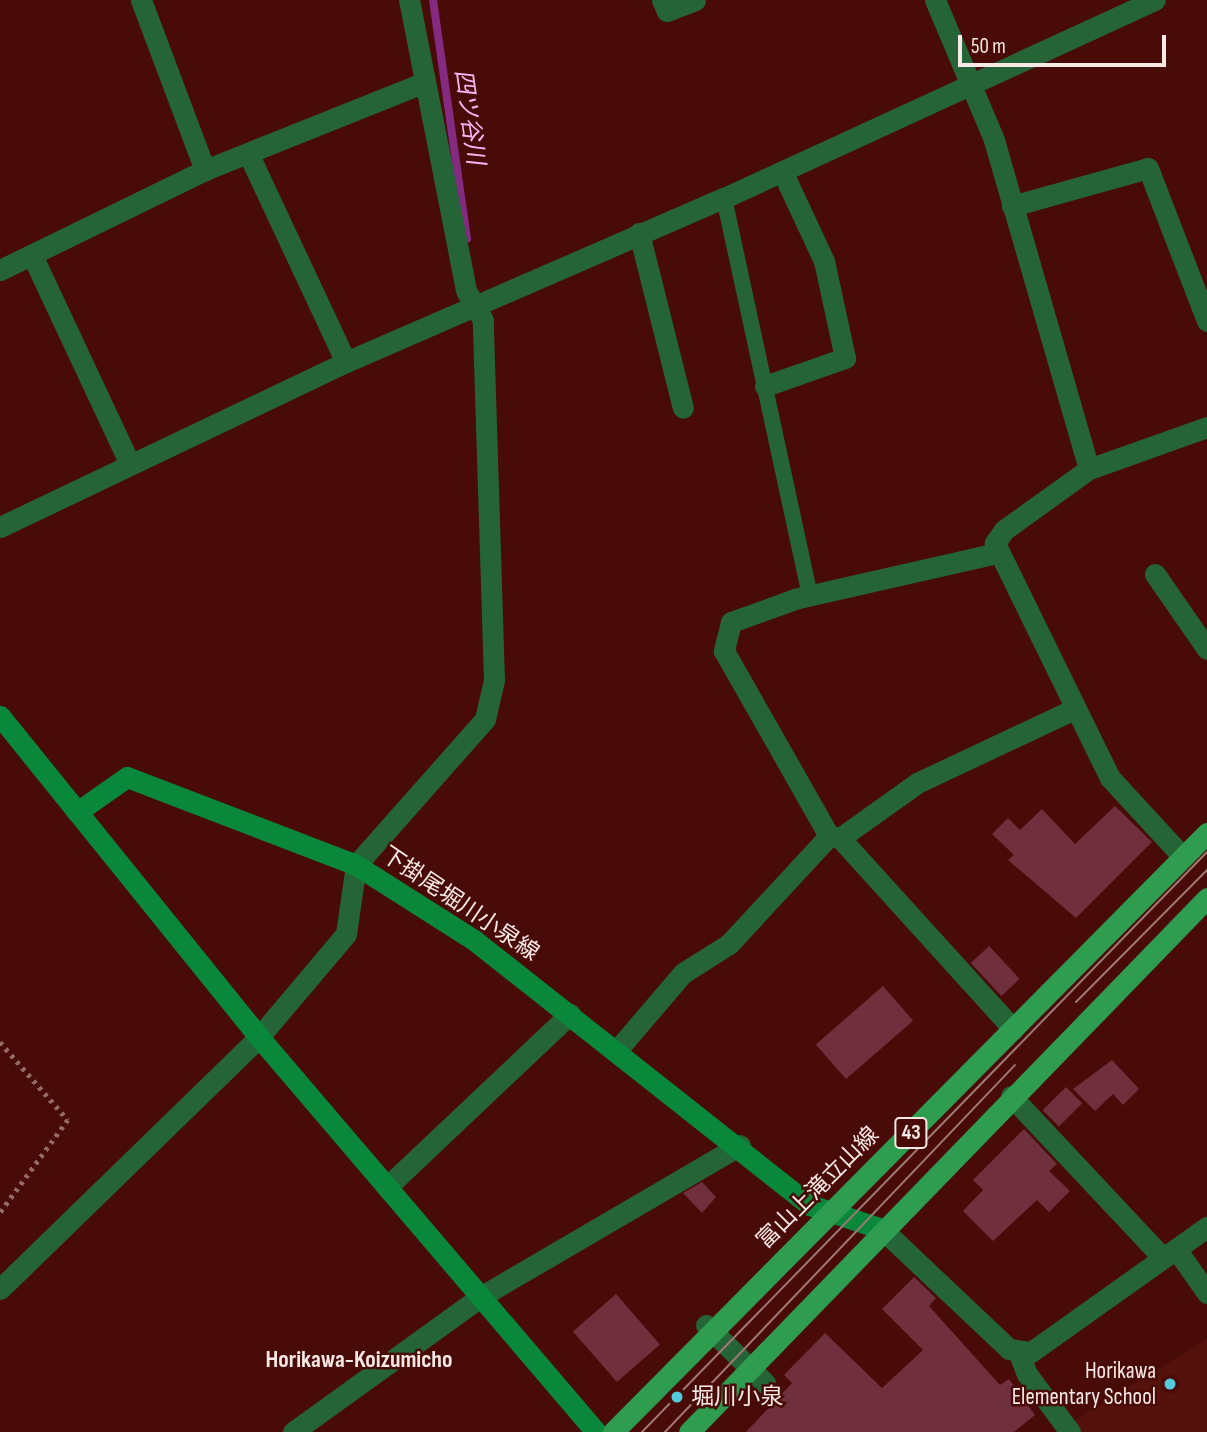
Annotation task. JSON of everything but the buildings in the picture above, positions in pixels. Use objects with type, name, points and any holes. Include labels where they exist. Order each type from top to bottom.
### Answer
[{"type":"main road","points":[[1,718],[259,1037],[596,1432]]},
{"type":"main road","name":"下掛尾堀川小泉線","points":[[77,812],[127,777],[356,865],[474,940],[740,1145],[810,1205],[882,1229]]},
{"type":"main road","name":"富山上滝立山線","points":[[613,1432],[1207,833]]},
{"type":"main road","name":"43","points":[[689,1432],[1011,1096],[1207,898]]},
{"type":"street","points":[[141,0],[205,170]]},
{"type":"street","points":[[0,1289],[259,1037],[346,934],[356,865],[469,743],[485,719],[494,680],[483,320],[466,289],[410,0]]},
{"type":"street","points":[[662,0],[667,11],[695,0]]},
{"type":"street","points":[[935,0],[971,86],[1012,206],[1089,469]]},
{"type":"street","points":[[0,527],[129,462],[345,362],[724,198],[1156,0]]},
{"type":"street","points":[[0,270],[205,170],[425,82]]},
{"type":"street","points":[[248,153],[345,362]]},
{"type":"street","points":[[1012,206],[1148,167],[1207,321]]},
{"type":"street","points":[[765,386],[845,358],[824,261],[782,171]]},
{"type":"street","points":[[639,233],[683,408]]},
{"type":"street","points":[[32,255],[129,462]]},
{"type":"street","points":[[1182,857],[1110,778],[1072,710],[995,543],[1004,530],[1089,469],[1207,427]]},
{"type":"street","points":[[998,553],[810,595],[731,622],[724,651],[834,837],[1013,1029]]},
{"type":"street","points":[[1155,575],[1207,649]]},
{"type":"street","points":[[618,1049],[683,973],[729,944],[834,837],[917,783],[1072,710]]},
{"type":"street","points":[[387,1186],[570,1014]]},
{"type":"street","points":[[1011,1096],[1207,1293]]},
{"type":"street","points":[[293,1432],[481,1297],[740,1145]]},
{"type":"street","points":[[882,1229],[1009,1349],[1031,1352],[1207,1227]]},
{"type":"street","points":[[706,1325],[765,1383]]},
{"type":"street","points":[[1018,1351],[1027,1374],[1070,1432]]},
{"type":"lane","points":[[724,198],[810,595]]},
{"type":"path","points":[[0,1042],[68,1120],[0,1213]]},
{"type":"shaded area","name":"Horikawa Elementary School","points":[[1207,1339],[1207,1432],[1056,1432],[1059,1430]]},
{"type":"waterway","name":"四ツ谷川","points":[[433,0],[467,239]]},
{"type":"tram line","points":[[642,1432],[1207,852]]},
{"type":"tram line","points":[[1076,1002],[1207,870]]},
{"type":"tram line","points":[[665,1432],[1015,1065]]},
{"type":"place","name":"Horikawa Elementary School","points":[[1170,1384]]},
{"type":"place","name":"堀川小泉","points":[[677,1397]]},
{"type":"district","name":"Horikawa-Koizumicho","points":[[359,1360]]}]
